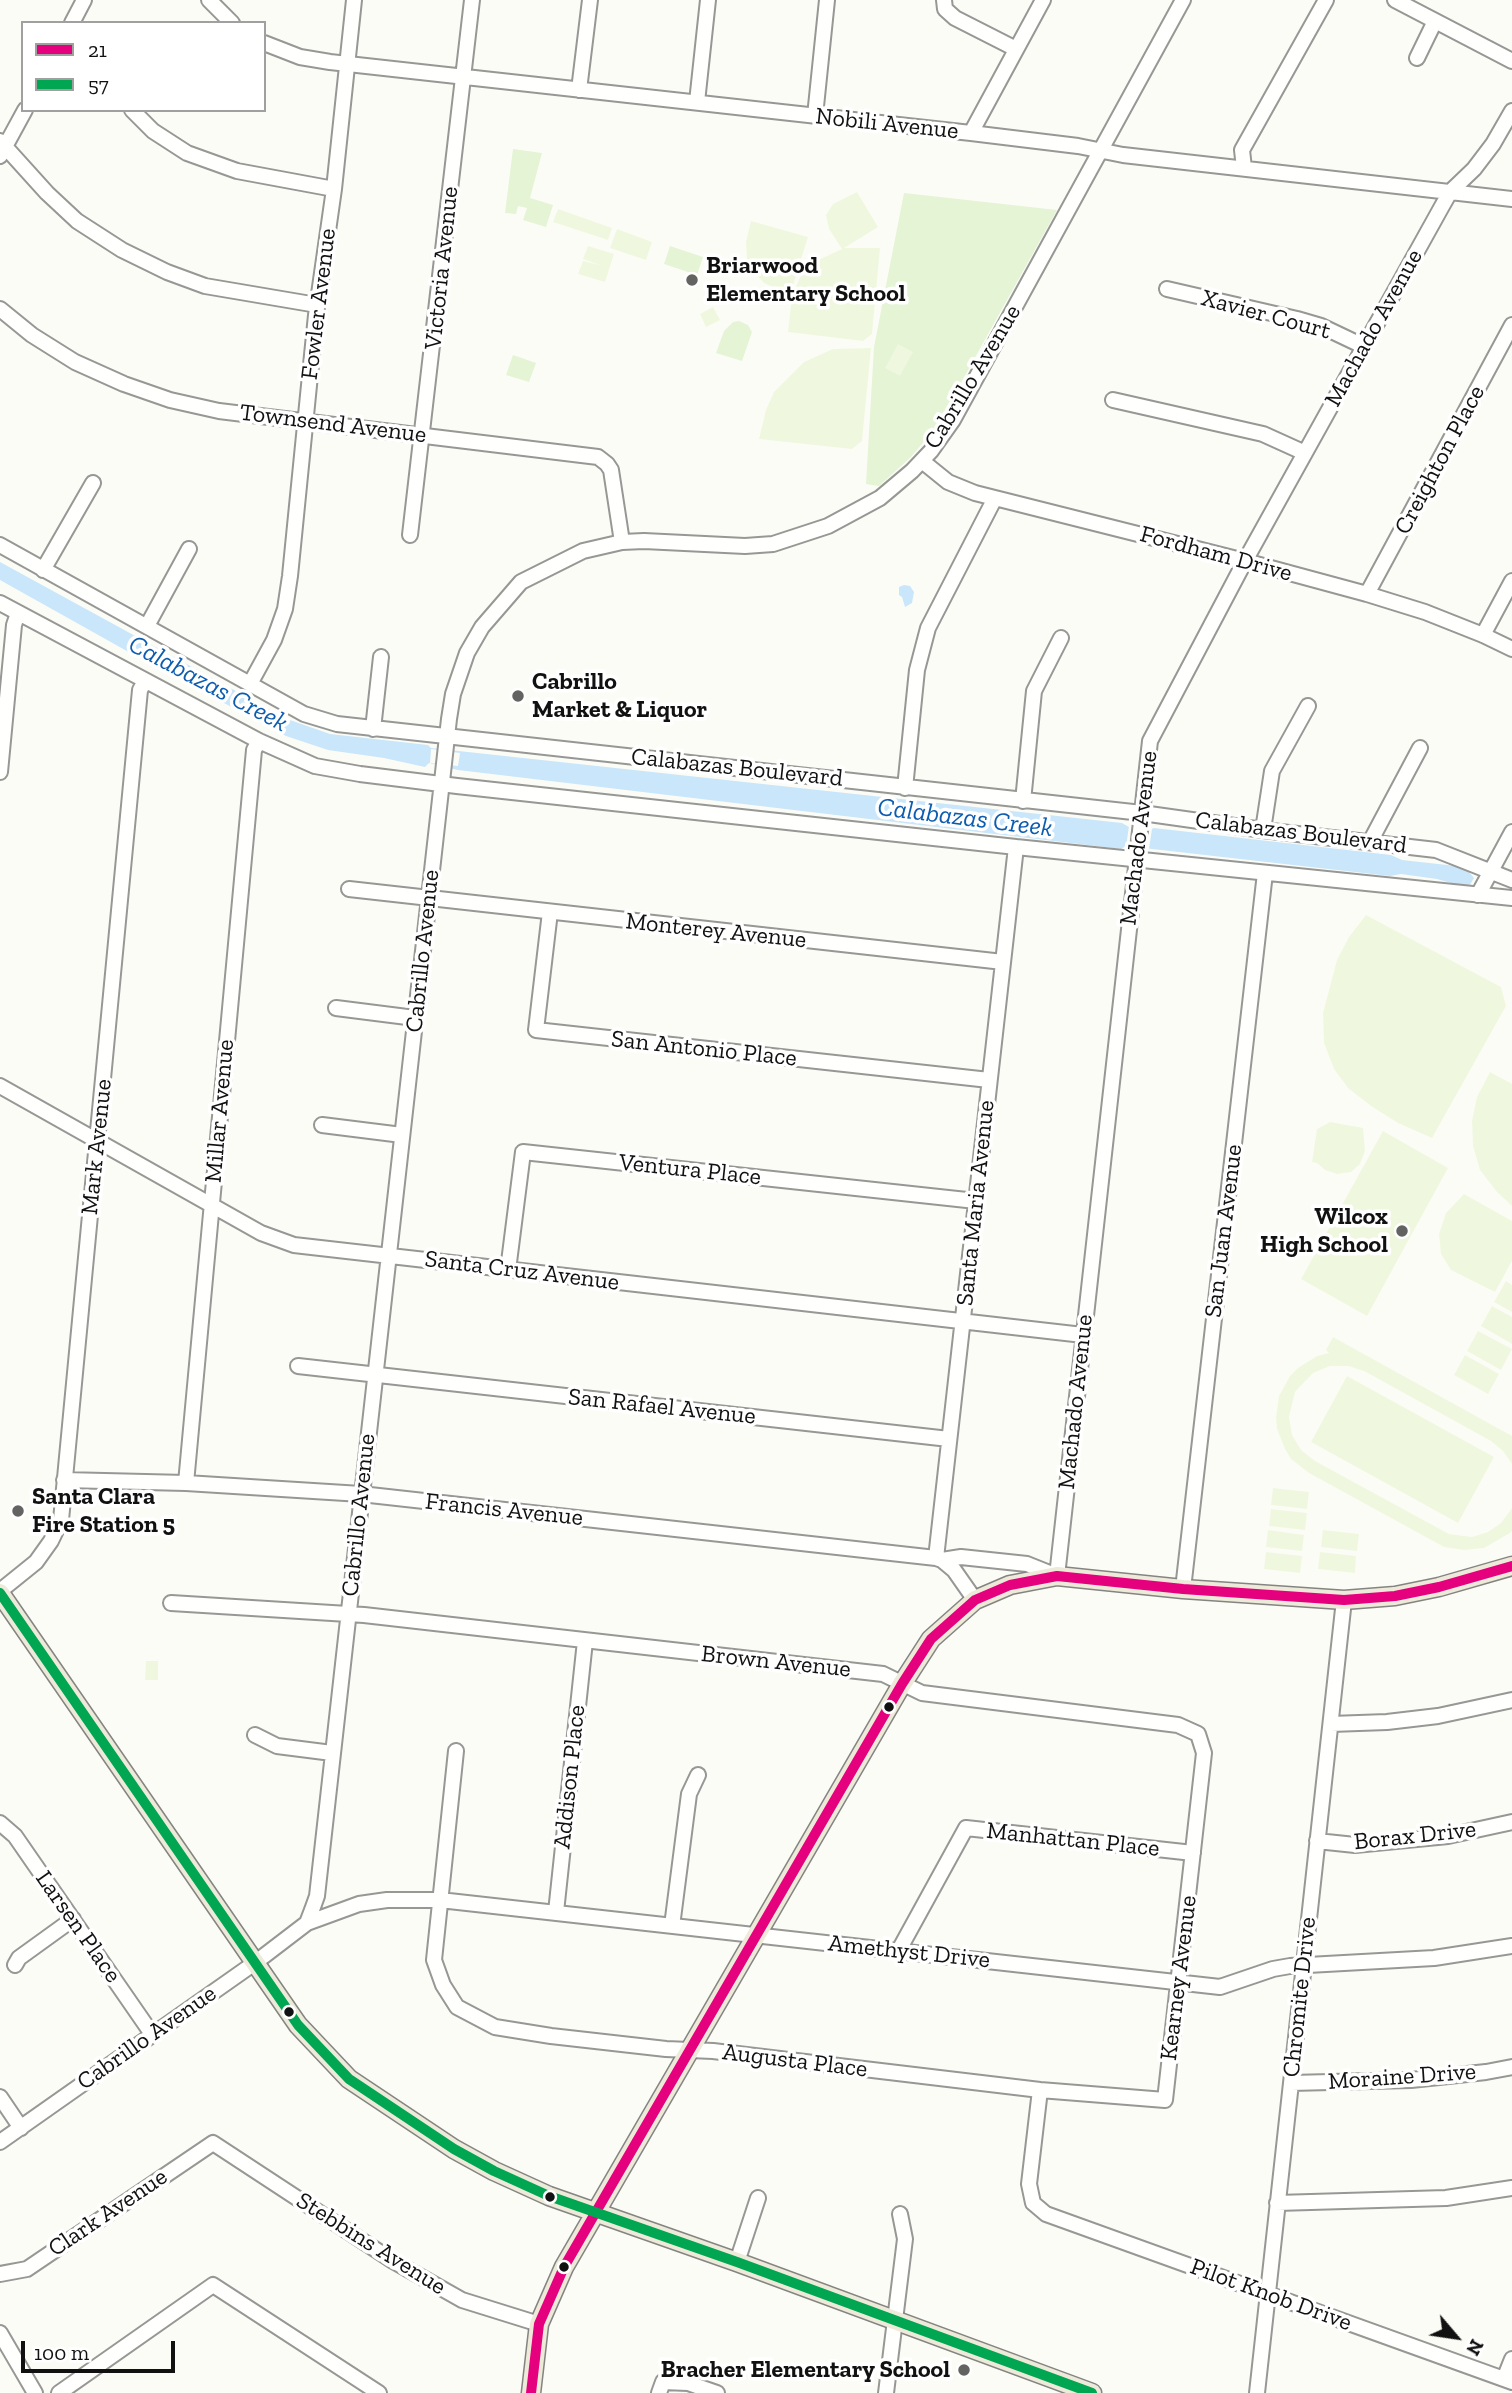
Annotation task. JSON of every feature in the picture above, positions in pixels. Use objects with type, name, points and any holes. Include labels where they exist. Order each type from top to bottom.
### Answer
[{"type":"main road","points":[[531,2393],[539,2324],[559,2276],[902,1684],[931,1639],[975,1600],[1010,1585],[1056,1576],[1183,1589],[1344,1600],[1395,1596],[1439,1587],[1512,1566]]},
{"type":"main road","points":[[0,1592],[298,2025],[349,2079],[454,2149],[549,2196],[1092,2393]]},
{"type":"street","points":[[73,21],[84,0]]},
{"type":"street","points":[[209,0],[230,21]]},
{"type":"street","name":"Fowler Avenue","points":[[250,684],[274,640],[285,609],[317,305],[334,189],[354,0]]},
{"type":"street","name":"Victoria Avenue","points":[[410,535],[472,0]]},
{"type":"street","points":[[579,90],[590,0]]},
{"type":"street","points":[[697,102],[709,0]]},
{"type":"street","points":[[815,116],[827,0]]},
{"type":"street","points":[[944,0],[945,9],[955,18],[1016,49]]},
{"type":"street","points":[[971,133],[1043,0]]},
{"type":"street","name":"Cabrillo Avenue","points":[[0,2142],[256,1962],[307,1923],[317,1896],[441,785],[453,694],[467,653],[482,627],[521,582],[583,551],[622,542],[745,546],[773,544],[828,526],[880,498],[922,461],[945,433],[964,401],[1183,0]]},
{"type":"street","points":[[1244,168],[1242,150],[1326,0]]},
{"type":"street","points":[[1395,0],[1512,61]]},
{"type":"street","points":[[1417,58],[1435,21]]},
{"type":"street","name":"Nobili Avenue","points":[[266,44],[300,57],[347,64],[971,133],[1512,199]]},
{"type":"street","name":"Machado Avenue","points":[[1056,1576],[1150,741],[1245,561],[1451,192],[1474,169],[1493,144],[1512,111]]},
{"type":"street","points":[[23,112],[2,148],[77,220],[121,250],[167,272],[205,286],[317,305]]},
{"type":"street","points":[[134,112],[153,131],[187,153],[237,171],[334,189]]},
{"type":"street","name":"Xavier Court","points":[[1167,289],[1297,319],[1321,326],[1363,346]]},
{"type":"street","name":"Townsend Avenue","points":[[0,309],[32,335],[64,355],[124,384],[170,400],[219,411],[598,457],[611,470],[622,542]]},
{"type":"street","name":"Creighton Place","points":[[1367,594],[1512,325]]},
{"type":"street","points":[[1113,400],[1263,434],[1305,453]]},
{"type":"street","name":"Fordham Drive","points":[[922,461],[953,484],[995,498],[1367,594],[1425,612],[1512,649]]},
{"type":"street","points":[[43,570],[93,483]]},
{"type":"street","points":[[905,788],[917,670],[928,628],[995,498]]},
{"type":"street","name":"Calabazas Boulevard","points":[[0,545],[304,714],[337,724],[373,729],[446,751],[905,788],[1023,801],[1141,820],[1370,842],[1436,850],[1512,880]]},
{"type":"street","points":[[147,626],[189,549]]},
{"type":"street","points":[[1483,635],[1512,581]]},
{"type":"street","name":"Calabazas Boulevard","points":[[0,603],[259,741],[315,766],[441,785],[1016,848],[1137,853],[1265,873],[1512,898]]},
{"type":"street","points":[[0,772],[14,625],[18,613]]},
{"type":"street","points":[[1023,801],[1034,691],[1061,638]]},
{"type":"street","points":[[373,729],[381,657]]},
{"type":"street","name":"Mark Avenue","points":[[0,1592],[36,1562],[51,1542],[61,1520],[140,690],[145,681]]},
{"type":"street","points":[[1263,830],[1272,771],[1308,706]]},
{"type":"street","name":"Millar Avenue","points":[[186,1483],[254,750],[259,741]]},
{"type":"street","points":[[1370,842],[1420,748]]},
{"type":"street","points":[[1478,895],[1512,832]]},
{"type":"street","name":"Santa Maria Avenue","points":[[939,1559],[949,1439],[1016,848]]},
{"type":"street","name":"San Juan Avenue","points":[[1183,1589],[1265,873]]},
{"type":"street","name":"Monterey Avenue","points":[[349,890],[1003,962]]},
{"type":"street","name":"San Antonio Place","points":[[550,912],[536,1030],[989,1080]]},
{"type":"street","points":[[336,1008],[415,1018]]},
{"type":"street","name":"Santa Cruz Avenue","points":[[0,1086],[211,1204],[278,1240],[294,1245],[1083,1335]]},
{"type":"street","points":[[323,1125],[402,1135]]},
{"type":"street","name":"Ventura Place","points":[[508,1270],[523,1152],[976,1201]]},
{"type":"street","name":"San Rafael Avenue","points":[[298,1366],[949,1439]]},
{"type":"street","name":"Francis Avenue","points":[[64,1480],[186,1483],[361,1494],[939,1559],[961,1557],[1027,1564],[1056,1576]]},
{"type":"street","points":[[939,1559],[965,1583],[975,1600]]},
{"type":"street","name":"Chromite Drive","points":[[1257,2393],[1344,1600]]},
{"type":"street","name":"Brown Avenue","points":[[172,1603],[348,1615],[883,1674],[922,1693],[1178,1725],[1198,1734]]},
{"type":"street","name":"Addison Place","points":[[556,1912],[585,1641]]},
{"type":"street","points":[[1331,1724],[1387,1722],[1438,1716],[1512,1700]]},
{"type":"street","name":"Kearney Avenue","points":[[1041,2090],[1165,2100],[1204,1753],[1198,1734]]},
{"type":"street","points":[[255,1735],[277,1746],[332,1753]]},
{"type":"street","name":"Augusta Place","points":[[456,1751],[434,1960],[443,1985],[457,2007],[495,2027],[551,2036],[1041,2090]]},
{"type":"street","points":[[673,1926],[689,1794],[698,1775]]},
{"type":"street","name":"Borax Drive","points":[[1317,1841],[1355,1845],[1448,1836],[1512,1822]]},
{"type":"street","name":"Larsen Place","points":[[0,1823],[15,1836],[152,2034]]},
{"type":"street","name":"Manhattan Place","points":[[899,1950],[966,1828],[1194,1853]]},
{"type":"street","name":"Amethyst Drive","points":[[307,1923],[359,1904],[387,1900],[440,1900],[1220,1987],[1273,1969],[1304,1964],[1380,1963],[1512,1946]]},
{"type":"street","points":[[15,1965],[19,1958],[73,1919]]},
{"type":"street","name":"Moraine Drive","points":[[1291,2083],[1411,2080],[1512,2067]]},
{"type":"street","name":"Pilot Knob Drive","points":[[1041,2090],[1029,2184],[1033,2203],[1046,2214],[1508,2381]]},
{"type":"street","points":[[0,2097],[22,2127]]},
{"type":"street","name":"Clark Avenue","points":[[0,2274],[27,2269],[213,2143]]},
{"type":"street","name":"Stebbins Avenue","points":[[213,2143],[404,2268],[462,2300],[539,2324]]},
{"type":"street","points":[[1278,2203],[1446,2198],[1512,2188]]},
{"type":"street","points":[[737,2262],[758,2198]]},
{"type":"street","points":[[886,2393],[905,2239],[900,2214]]},
{"type":"street","points":[[59,2393],[213,2286],[379,2393]]},
{"type":"street","points":[[0,2333],[35,2393]]},
{"type":"street","points":[[1508,2381],[1512,2359]]},
{"type":"street","points":[[661,2387],[688,2383],[716,2393]]},
{"type":"green space","points":[[513,149],[542,153],[530,198],[553,205],[546,227],[523,220],[527,208],[518,206],[516,214],[505,213]]},
{"type":"green space","points":[[857,192],[878,227],[844,248],[880,248],[872,334],[863,341],[788,332],[792,296],[802,273],[814,262],[842,249],[829,229],[826,215],[833,204]]},
{"type":"green space","points":[[904,193],[1057,210],[937,426],[911,457],[879,486],[866,484],[874,347]]},
{"type":"green space","points":[[558,209],[612,228],[608,240],[553,222]]},
{"type":"green space","points":[[751,221],[808,237],[790,295],[764,283],[753,271],[747,259],[746,242]]},
{"type":"green space","points":[[617,229],[652,242],[646,260],[610,248]]},
{"type":"green space","points":[[588,246],[614,254],[605,282],[578,274],[583,261],[600,265],[583,259]]},
{"type":"green space","points":[[670,246],[703,257],[697,275],[664,264]]},
{"type":"green space","points":[[713,307],[720,320],[706,327],[700,314]]},
{"type":"green space","points":[[739,321],[748,325],[752,332],[742,361],[716,353],[724,331],[733,322]]},
{"type":"green space","points":[[898,344],[913,352],[900,376],[885,368]]},
{"type":"green space","points":[[871,348],[862,441],[852,449],[759,439],[766,410],[774,392],[804,362],[833,349]]},
{"type":"green space","points":[[513,355],[536,363],[529,382],[506,375]]},
{"type":"green space","points":[[1366,915],[1501,987],[1506,1006],[1432,1138],[1398,1123],[1348,1088],[1334,1069],[1324,1043],[1323,1013],[1337,960],[1349,937]]},
{"type":"green space","points":[[1490,1072],[1512,1084],[1512,1206],[1480,1170],[1473,1146],[1472,1121],[1477,1097]]},
{"type":"green space","points":[[1330,1122],[1363,1128],[1365,1151],[1360,1164],[1351,1172],[1337,1174],[1312,1162],[1317,1129]]},
{"type":"green space","points":[[1383,1131],[1448,1168],[1367,1316],[1301,1279]]},
{"type":"green space","points":[[1464,1194],[1512,1221],[1512,1261],[1495,1292],[1451,1270],[1441,1254],[1439,1234],[1446,1213]]},
{"type":"green space","points":[[1506,1281],[1512,1285],[1512,1312],[1494,1302]]},
{"type":"green space","points":[[1492,1306],[1512,1317],[1512,1344],[1481,1326]]},
{"type":"green space","points":[[1478,1331],[1512,1349],[1501,1370],[1467,1351]]},
{"type":"green space","points":[[1333,1337],[1512,1436],[1512,1464],[1503,1451],[1491,1441],[1364,1371],[1348,1366],[1330,1366],[1313,1373],[1295,1392],[1289,1417],[1292,1435],[1301,1450],[1315,1461],[1449,1534],[1472,1537],[1488,1532],[1501,1523],[1512,1508],[1510,1533],[1484,1548],[1464,1550],[1444,1547],[1309,1473],[1291,1459],[1277,1429],[1279,1396],[1290,1376],[1298,1368],[1317,1356],[1329,1353],[1326,1350]]},
{"type":"green space","points":[[1465,1355],[1499,1374],[1488,1394],[1454,1375]]},
{"type":"green space","points":[[1347,1376],[1494,1457],[1458,1523],[1311,1442]]},
{"type":"green space","points":[[1273,1488],[1309,1492],[1307,1509],[1271,1505]]},
{"type":"green space","points":[[1271,1509],[1307,1513],[1305,1530],[1269,1526]]},
{"type":"green space","points":[[1268,1530],[1304,1535],[1302,1551],[1266,1547]]},
{"type":"green space","points":[[1323,1530],[1359,1534],[1357,1551],[1321,1547]]},
{"type":"green space","points":[[1266,1552],[1302,1556],[1300,1573],[1264,1569]]},
{"type":"green space","points":[[1320,1552],[1356,1556],[1355,1573],[1318,1569]]},
{"type":"green space","points":[[146,1661],[158,1661],[158,1680],[145,1680]]},
{"type":"water","name":"Calabazas Creek","points":[[0,562],[287,719],[330,734],[428,745],[431,748],[1122,823],[1129,827],[1150,830],[1154,828],[1391,855],[1402,860],[1456,866],[1468,871],[1474,878],[1468,888],[1437,879],[1401,874],[1390,876],[1126,846],[1121,849],[458,770],[429,763],[425,767],[328,750],[286,736],[0,580]]},
{"type":"water","points":[[910,586],[914,592],[912,603],[905,607],[899,595],[899,587]]},
{"type":"pier","points":[[431,749],[460,753],[458,766],[430,763]]},
{"type":"pier","points":[[1129,826],[1152,829],[1149,849],[1126,847]]},
{"type":"transit line","name":"21","points":[[531,2393],[539,2324],[564,2267],[902,1684],[931,1639],[975,1600],[1010,1585],[1057,1576],[1183,1589],[1344,1600],[1395,1596],[1439,1587],[1512,1566]]},
{"type":"transit line","name":"57","points":[[0,1593],[298,2025],[349,2079],[454,2149],[549,2196],[1092,2393]]},
{"type":"place","name":"Briarwood Elementary School","points":[[692,280]]},
{"type":"place","name":"Cabrillo Market & Liquor","points":[[518,696]]},
{"type":"place","name":"Wilcox High School","points":[[1402,1231]]},
{"type":"place","name":"Santa Clara Fire Station 5","points":[[18,1511]]},
{"type":"place","name":"Bracher Elementary School","points":[[964,2370]]}]
